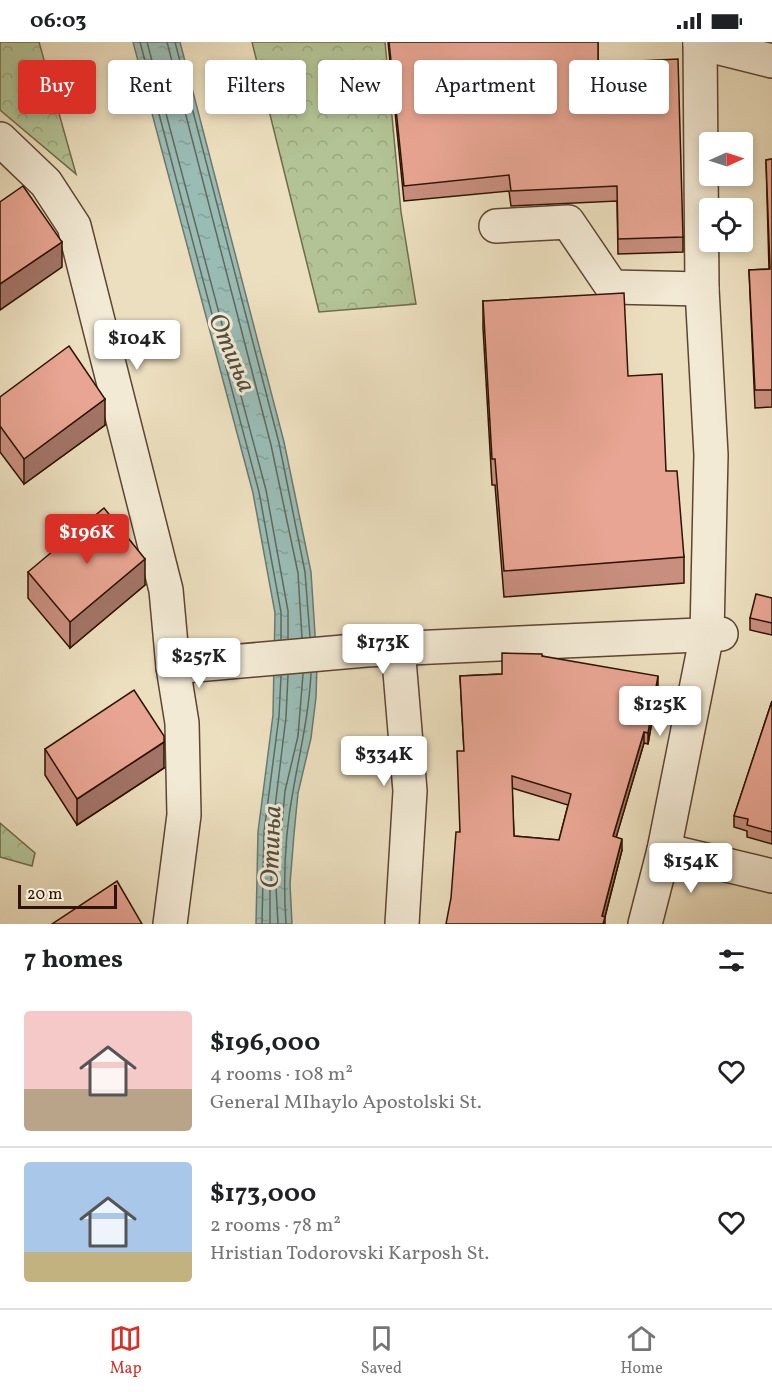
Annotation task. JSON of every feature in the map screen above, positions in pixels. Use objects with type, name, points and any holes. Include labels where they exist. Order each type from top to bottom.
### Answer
[{"type":"street","points":[[709,50],[772,61]]},
{"type":"street","points":[[709,50],[772,76]]},
{"type":"street","points":[[709,50],[716,132]]},
{"type":"street","points":[[709,50],[702,289],[711,455],[714,626]]},
{"type":"street","points":[[0,139],[46,183],[74,226],[166,590],[172,659],[182,723],[184,815],[170,924]]},
{"type":"street","points":[[496,226],[568,222],[612,287],[702,289]]},
{"type":"street","points":[[658,924],[714,626],[727,543],[727,462],[717,252]]},
{"type":"street","points":[[172,659],[218,654],[714,626]]},
{"type":"street","points":[[376,645],[410,791],[402,924]]},
{"type":"street","points":[[670,851],[772,876]]},
{"type":"street","points":[[645,924],[670,851]]},
{"type":"green space","points":[[0,42],[39,42],[44,60],[18,60],[18,114],[59,114],[76,174],[0,110]]},
{"type":"green space","points":[[252,42],[385,42],[387,60],[318,60],[318,114],[392,114],[401,212],[416,304],[319,312],[270,114],[306,114],[306,60],[256,60]]},
{"type":"green space","points":[[0,823],[35,853],[32,866],[0,857]]},
{"type":"water","points":[[133,42],[180,42],[185,60],[138,60]]},
{"type":"water","name":"Отиња","points":[[193,92],[284,442],[311,572],[317,665],[316,697],[311,738],[298,793],[290,884],[292,924],[256,924],[258,832],[273,715],[275,613],[253,493],[152,114],[193,114]]},
{"type":"building","points":[[389,42],[598,42],[598,60],[569,60],[569,114],[669,114],[669,60],[658,60],[678,59],[683,237],[618,239],[617,186],[511,191],[509,175],[404,186],[396,114],[402,114],[402,60],[391,60]]},
{"type":"building","points":[[772,159],[772,390],[755,390],[749,270],[770,269],[766,160]]},
{"type":"building","points":[[23,186],[62,242],[0,284],[0,202]]},
{"type":"building","points":[[624,293],[628,376],[662,374],[666,471],[677,471],[684,557],[504,571],[495,459],[492,459],[483,301]]},
{"type":"building","points":[[69,346],[105,399],[24,459],[0,426],[0,397]]},
{"type":"building","points":[[104,508],[145,559],[70,622],[28,572]]},
{"type":"building","points":[[756,594],[772,598],[772,623],[750,618]]},
{"type":"building","points":[[502,653],[542,654],[542,656],[658,676],[648,733],[644,732],[613,836],[622,839],[602,916],[605,917],[603,924],[446,924],[451,898],[456,832],[460,832],[457,751],[464,751],[460,676],[502,674]],"holes":[[[512,776],[571,794],[559,840],[514,836]]]},
{"type":"building","points":[[134,690],[164,736],[164,742],[77,799],[45,749]]},
{"type":"building","points":[[772,701],[772,832],[747,825],[748,819],[734,816]]},
{"type":"building","points":[[117,881],[142,924],[52,924]]}]
